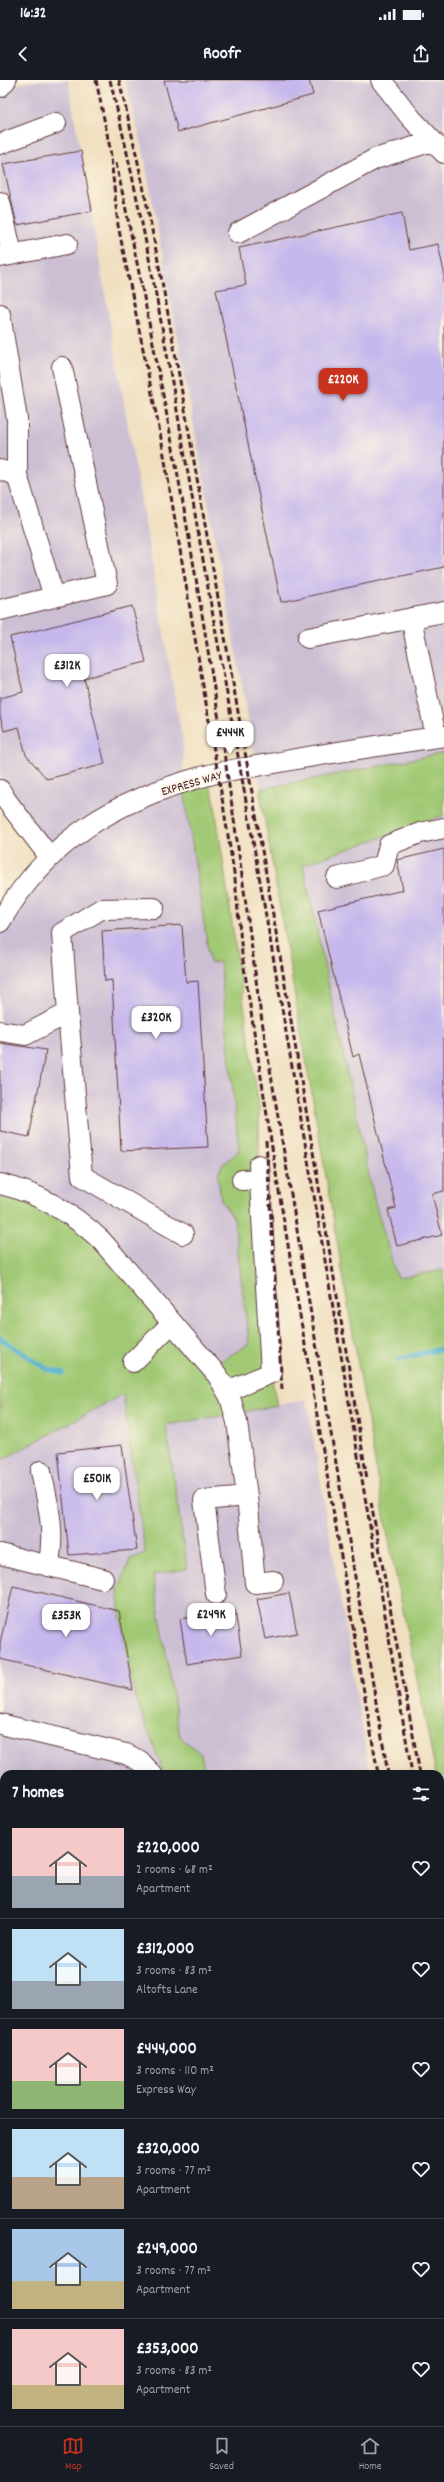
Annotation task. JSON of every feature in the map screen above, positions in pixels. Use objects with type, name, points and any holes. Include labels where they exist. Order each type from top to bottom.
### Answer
[{"type":"street","points":[[0,87],[6,80]]},
{"type":"street","points":[[381,80],[411,118],[438,147]]},
{"type":"street","points":[[0,144],[56,122]]},
{"type":"street","points":[[238,233],[375,159],[438,147]]},
{"type":"street","points":[[0,202],[6,255],[67,244]]},
{"type":"street","points":[[0,314],[17,419],[9,472],[54,597]]},
{"type":"street","points":[[0,610],[107,584],[62,367]]},
{"type":"street","points":[[308,638],[444,612]]},
{"type":"street","points":[[411,618],[440,737]]},
{"type":"street","name":"EXPRESS WAY","points":[[0,922],[15,897],[49,856],[78,831],[112,811],[159,791],[206,775],[440,737]]},
{"type":"street","points":[[0,790],[49,856]]},
{"type":"street","points":[[337,878],[384,865],[389,844],[420,833],[444,828]]},
{"type":"street","points":[[154,908],[101,909],[62,933],[68,1013],[82,1176],[182,1234]]},
{"type":"street","points":[[0,1031],[25,1035],[68,1013]]},
{"type":"street","points":[[227,1391],[271,1373],[254,1175]]},
{"type":"street","points":[[0,1184],[43,1198],[83,1224],[101,1240],[218,1376],[227,1391],[237,1422],[247,1496],[255,1583],[273,1580]]},
{"type":"street","points":[[133,1362],[172,1323]]},
{"type":"street","points":[[41,1471],[52,1525],[52,1550],[48,1566]]},
{"type":"street","points":[[216,1594],[204,1500],[247,1496]]},
{"type":"street","points":[[0,1554],[103,1580]]},
{"type":"street","points":[[0,1724],[126,1754],[140,1761],[148,1770]]},
{"type":"shaded area","points":[[42,80],[68,80],[183,743],[183,783],[210,963],[219,961],[239,1151],[231,1156],[221,1200],[234,1220],[249,1344],[211,1367],[0,1184],[0,922],[49,856],[0,790],[0,87]]},
{"type":"shaded area","points":[[125,80],[444,80],[444,753],[261,789],[143,150]]},
{"type":"shaded area","points":[[444,815],[444,1270],[397,1278],[374,1199],[303,865]]},
{"type":"shaded area","points":[[123,1394],[145,1553],[151,1739],[163,1770],[0,1770],[0,1461]]},
{"type":"shaded area","points":[[307,1400],[369,1770],[204,1770],[201,1754],[180,1737],[153,1575],[187,1569],[166,1425]]},
{"type":"green space","points":[[444,753],[444,815],[303,865],[374,1199],[397,1278],[444,1270],[444,1770],[435,1770],[385,1521],[260,792],[261,789]]},
{"type":"green space","points":[[206,775],[214,799],[259,1108],[259,1165],[271,1373],[277,1406],[166,1425],[187,1569],[153,1575],[180,1737],[201,1754],[204,1770],[163,1770],[133,1690],[119,1611],[118,1590],[130,1559],[145,1553],[123,1394],[0,1461],[0,1184],[66,1212],[211,1367],[249,1344],[234,1220],[221,1200],[218,1175],[222,1165],[239,1151],[220,962],[210,963],[183,783]]},
{"type":"building","points":[[164,80],[309,80],[313,95],[178,132]]},
{"type":"building","points":[[81,151],[92,211],[17,225],[3,164]]},
{"type":"building","points":[[402,213],[409,250],[438,244],[444,272],[444,567],[281,602],[216,290],[246,285],[239,248]]},
{"type":"building","points":[[132,606],[146,662],[84,678],[105,764],[47,779],[26,755],[19,727],[4,731],[0,716],[0,698],[23,692],[10,637]]},
{"type":"building","points":[[444,849],[444,1191],[432,1194],[442,1235],[397,1246],[388,1210],[396,1208],[359,1054],[353,1057],[318,910],[403,890],[397,860]]},
{"type":"building","points":[[182,925],[186,982],[198,981],[208,1147],[121,1151],[112,980],[105,981],[102,931]]},
{"type":"building","points":[[0,1043],[46,1050],[29,1137],[0,1131]]},
{"type":"building","points":[[122,1445],[137,1550],[69,1555],[58,1452]]},
{"type":"building","points":[[13,1586],[119,1611],[133,1690],[0,1659],[0,1643]]},
{"type":"building","points":[[289,1593],[297,1633],[265,1639],[257,1599]]},
{"type":"building","points":[[235,1610],[242,1655],[187,1664],[180,1619]]},
{"type":"waterway","points":[[0,1338],[47,1369],[63,1373]]},
{"type":"waterway","points":[[399,1359],[442,1349]]},
{"type":"railway","points":[[96,80],[110,148],[118,225],[162,443],[222,798],[235,879],[242,954],[278,1186],[377,1770]]},
{"type":"railway","points":[[110,80],[142,221],[169,363],[317,1211],[411,1770]]},
{"type":"railway","points":[[119,80],[146,200],[180,382],[272,906],[367,1479]]},
{"type":"railway","points":[[116,163],[159,372],[214,687],[259,1003],[387,1770]]},
{"type":"railway","points":[[266,1141],[282,1389]]},
{"type":"railway","points":[[371,1502],[419,1770]]}]
